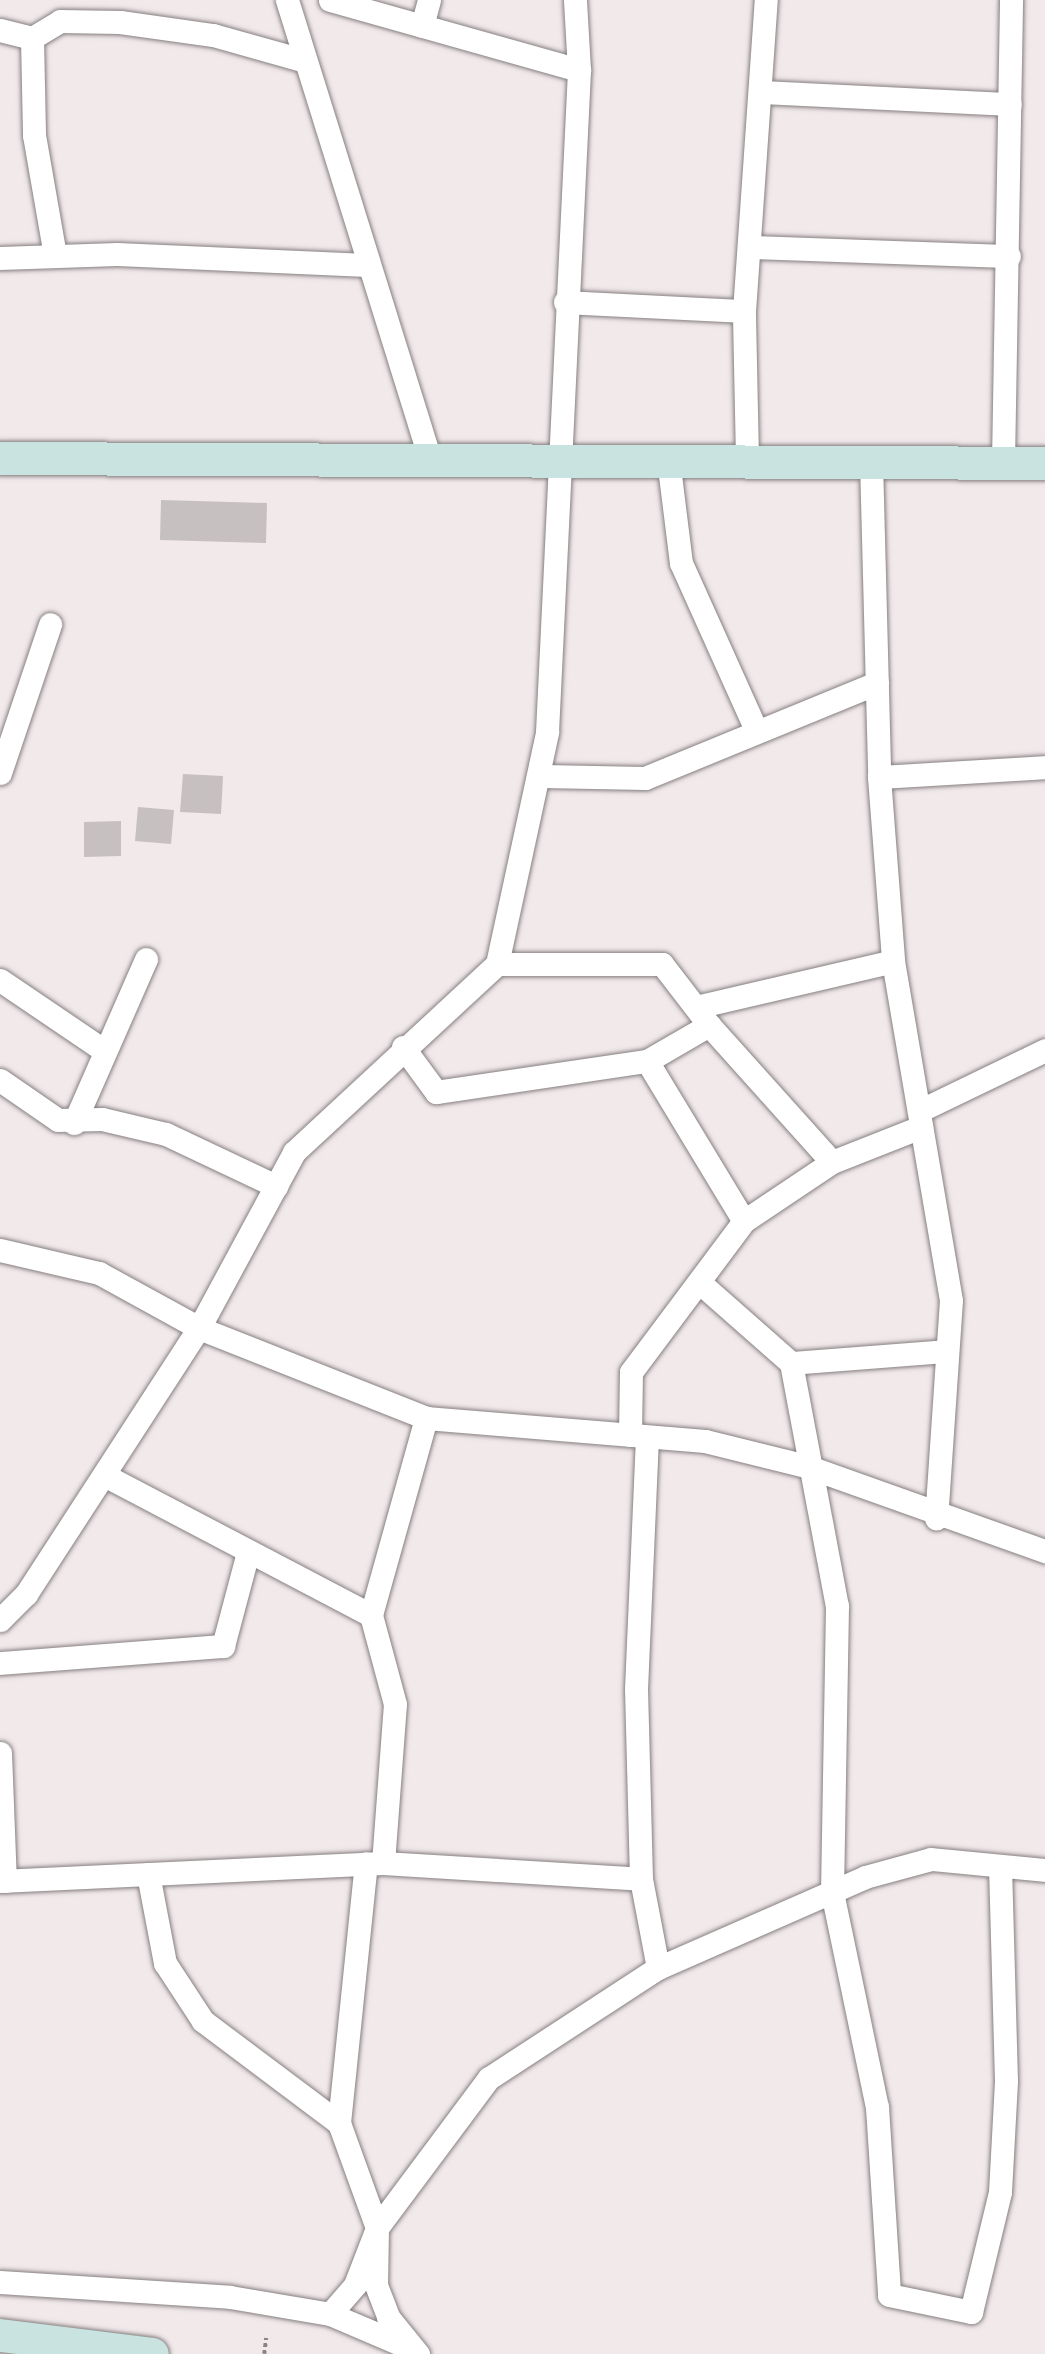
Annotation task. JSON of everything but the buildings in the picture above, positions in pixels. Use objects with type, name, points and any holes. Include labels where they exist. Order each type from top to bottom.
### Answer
[{"type":"main road","points":[[0,458],[429,457],[1045,463]]},
{"type":"main road","points":[[0,2335],[152,2354]]},
{"type":"street","points":[[287,0],[302,60],[429,457]]},
{"type":"street","points":[[330,0],[579,70]]},
{"type":"street","points":[[422,26],[429,0]]},
{"type":"street","points":[[0,1620],[26,1594],[199,1328],[294,1152],[403,1047],[497,964],[542,776],[554,613],[556,458],[579,70],[575,0]]},
{"type":"street","points":[[747,459],[744,311],[764,92],[765,0]]},
{"type":"street","points":[[1003,462],[1009,256],[1011,0]]},
{"type":"street","points":[[0,30],[32,38],[60,21],[120,22],[213,35],[302,60]]},
{"type":"street","points":[[32,38],[34,135],[55,255]]},
{"type":"street","points":[[764,92],[1010,104]]},
{"type":"street","points":[[750,247],[1009,256]]},
{"type":"street","points":[[0,258],[55,255],[367,265]]},
{"type":"street","points":[[565,302],[744,311]]},
{"type":"street","points":[[668,459],[681,563],[757,732]]},
{"type":"street","points":[[872,461],[879,777],[893,961],[951,1300],[936,1517]]},
{"type":"street","points":[[0,773],[50,624]]},
{"type":"street","points":[[542,776],[645,778],[877,683]]},
{"type":"street","points":[[879,777],[1045,767]]},
{"type":"street","points":[[74,1123],[146,959]]},
{"type":"street","points":[[403,1047],[436,1092],[648,1061],[703,1016],[893,961]]},
{"type":"street","points":[[497,964],[662,964],[703,1016],[832,1162]]},
{"type":"street","points":[[0,980],[105,1051]]},
{"type":"street","points":[[658,1968],[640,1879],[636,1689],[638,1436],[631,1372],[744,1221],[832,1162],[920,1119],[1045,1049]]},
{"type":"street","points":[[648,1061],[744,1221]]},
{"type":"street","points":[[0,1080],[34,1106],[74,1123],[102,1119],[166,1134],[276,1186]]},
{"type":"street","points":[[0,1250],[99,1273],[199,1328],[426,1418],[705,1441],[806,1466],[936,1517],[1045,1551]]},
{"type":"street","points":[[699,1282],[791,1363],[806,1466],[836,1606],[832,1892],[877,2107],[889,2295],[971,2312],[1000,2192],[1006,2081],[1000,1866]]},
{"type":"street","points":[[791,1363],[947,1351]]},
{"type":"street","points":[[415,2352],[376,2285],[377,2228],[340,2123],[395,1704],[371,1615],[426,1418]]},
{"type":"street","points":[[104,1475],[371,1615]]},
{"type":"street","points":[[0,1663],[223,1646],[248,1552]]},
{"type":"street","points":[[0,1753],[3,1881],[375,1863],[640,1879]]},
{"type":"street","points":[[330,2314],[355,2285],[377,2228],[489,2078],[658,1968],[832,1892],[931,1859],[1045,1870]]},
{"type":"street","points":[[148,1874],[165,1963],[203,2021],[340,2123]]},
{"type":"street","points":[[0,2282],[230,2297],[330,2314],[415,2352]]},
{"type":"path","points":[[264,2354],[266,2338]]}]
